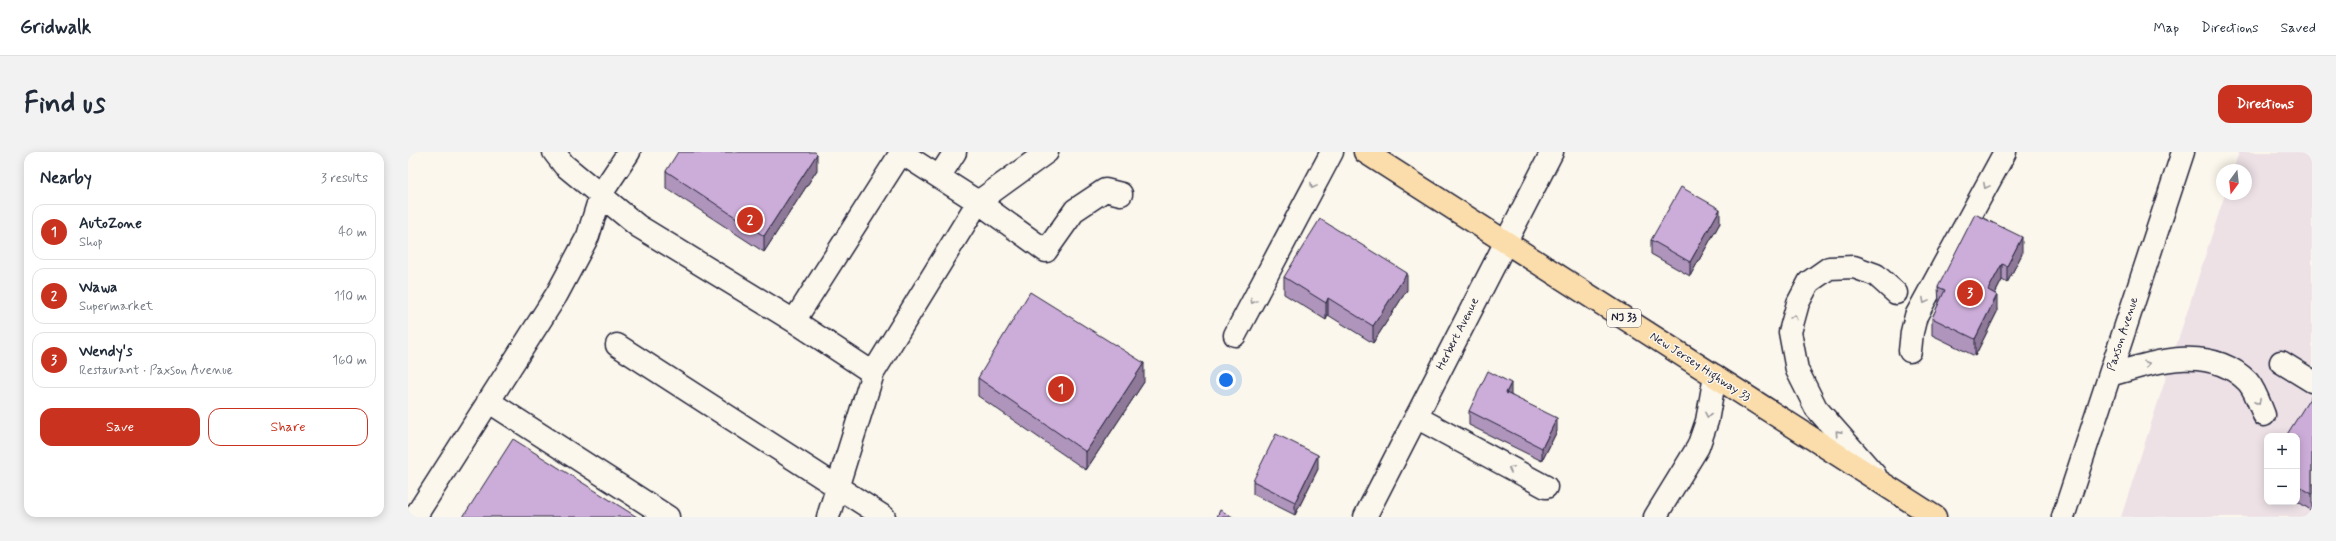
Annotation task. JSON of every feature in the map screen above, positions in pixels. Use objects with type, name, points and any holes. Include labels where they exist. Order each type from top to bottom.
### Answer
[{"type":"main road","name":"New Jersey Highway 33","points":[[1365,152],[1935,517]]},
{"type":"street","points":[[554,152],[564,165],[638,226],[794,321],[873,373]]},
{"type":"street","points":[[414,517],[557,294],[588,236],[601,194],[629,152]]},
{"type":"street","points":[[794,321],[900,152],[978,202],[1046,251],[1075,210],[1105,190],[1121,194]]},
{"type":"street","points":[[939,177],[955,152]]},
{"type":"street","points":[[828,517],[873,373],[978,202],[1047,152]]},
{"type":"street","points":[[1235,335],[1332,152]]},
{"type":"street","name":"Herbert Avenue","points":[[1365,517],[1552,152]]},
{"type":"street","points":[[1910,351],[1912,332],[1916,316],[2005,152]]},
{"type":"street","name":"Paxson Avenue","points":[[2063,517],[2183,152]]},
{"type":"street","points":[[1882,483],[1816,408],[1797,370],[1790,332],[1798,303],[1809,282],[1829,268],[1854,267],[1876,275],[1896,293]]},
{"type":"street","points":[[617,345],[884,517]]},
{"type":"street","points":[[2110,375],[2161,361],[2195,358],[2221,364],[2248,383],[2264,415]]},
{"type":"street","points":[[2281,362],[2312,381]]},
{"type":"street","points":[[1655,517],[1698,447],[1707,421],[1715,376]]},
{"type":"street","points":[[488,401],[668,517]]},
{"type":"street","points":[[1416,417],[1546,487]]},
{"type":"shaded area","points":[[2239,152],[2312,152],[2312,517],[2121,517],[2223,200],[2252,200],[2252,164],[2235,164]]},
{"type":"building","points":[[678,152],[815,152],[817,154],[764,236],[666,171]]},
{"type":"building","points":[[1681,187],[1720,209],[1690,262],[1651,240]]},
{"type":"building","points":[[1975,214],[2022,237],[2007,266],[2002,264],[1988,290],[1997,295],[1975,339],[1932,318],[1945,290],[1938,287]]},
{"type":"building","points":[[1320,219],[1407,273],[1373,326],[1328,298],[1326,303],[1284,277]]},
{"type":"building","points":[[1030,292],[1144,363],[1086,452],[978,378]]},
{"type":"building","points":[[1488,371],[1511,383],[1506,393],[1557,418],[1542,448],[1469,411]]},
{"type":"building","points":[[2312,395],[2312,494],[2300,487],[2300,433],[2288,433]]},
{"type":"building","points":[[1276,434],[1318,455],[1295,502],[1253,481]]},
{"type":"building","points":[[513,439],[637,517],[463,517]]},
{"type":"building","points":[[1220,510],[1233,517],[1217,517]]},
{"type":"place","name":"Wawa","points":[[750,220]]},
{"type":"place","name":"Wendy's","points":[[1970,293]]},
{"type":"place","name":"AutoZone","points":[[1061,389]]}]
